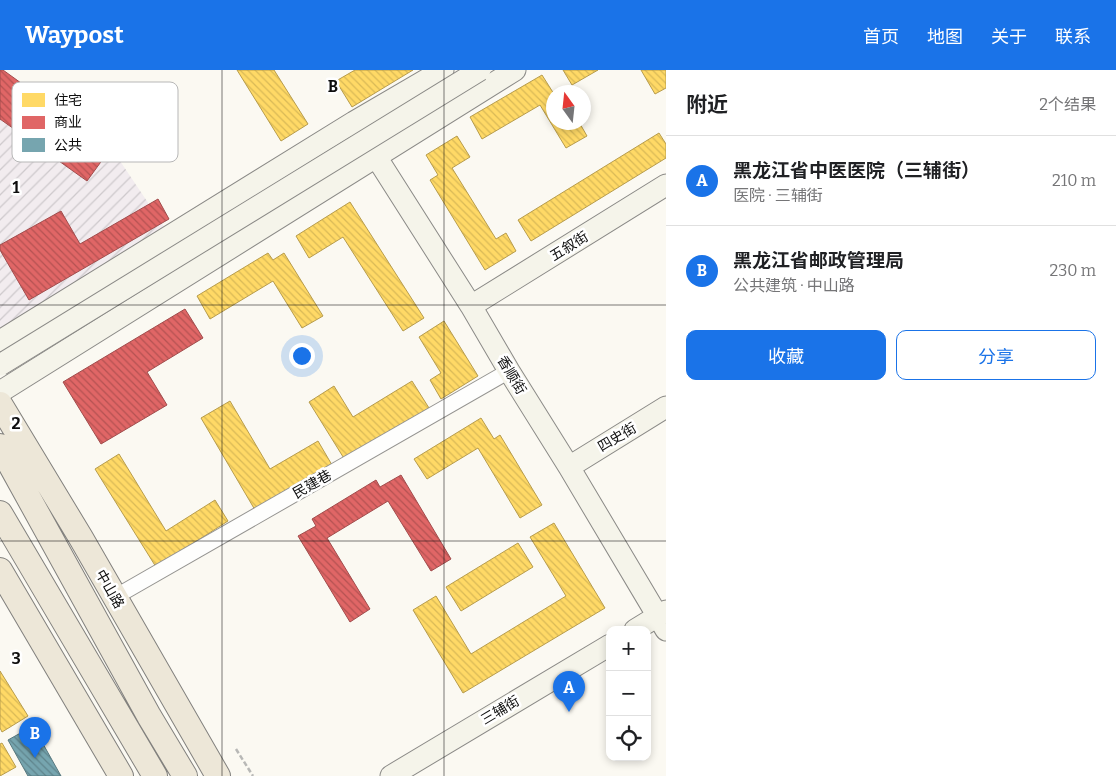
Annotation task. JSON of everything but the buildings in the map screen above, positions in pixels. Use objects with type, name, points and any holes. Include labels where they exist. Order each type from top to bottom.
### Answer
[{"type":"main road","name":"中山路","points":[[0,404],[81,538],[218,776]]},
{"type":"main road","name":"中山路","points":[[0,446],[149,716],[185,776]]},
{"type":"main road","points":[[0,513],[154,776]]},
{"type":"main road","points":[[0,570],[121,776]]},
{"type":"main road","points":[[75,641],[80,659],[80,676],[76,699]]},
{"type":"main road","points":[[148,654],[149,716]]},
{"type":"main road","points":[[76,699],[101,705],[118,714]]},
{"type":"street","points":[[0,342],[354,122],[442,70]]},
{"type":"street","points":[[0,365],[480,70]]},
{"type":"street","points":[[0,392],[515,70]]},
{"type":"street","name":"香顺街","points":[[354,122],[471,306],[509,371],[663,619]]},
{"type":"street","name":"五叙街","points":[[471,306],[666,185]]},
{"type":"street","name":"民建巷","points":[[115,597],[509,371]]},
{"type":"street","name":"四史街","points":[[569,466],[666,407]]},
{"type":"street","points":[[645,626],[663,619]]},
{"type":"street","name":"三辅街","points":[[391,776],[606,647]]},
{"type":"path","points":[[236,749],[252,776]]},
{"type":"shaded area","points":[[0,77],[12,85],[12,162],[121,162],[167,231],[0,329]]},
{"type":"place","name":"黑龙江省中医医院（三辅街）","points":[[569,712]]},
{"type":"place","name":"黑龙江省邮政管理局","points":[[35,758]]}]
